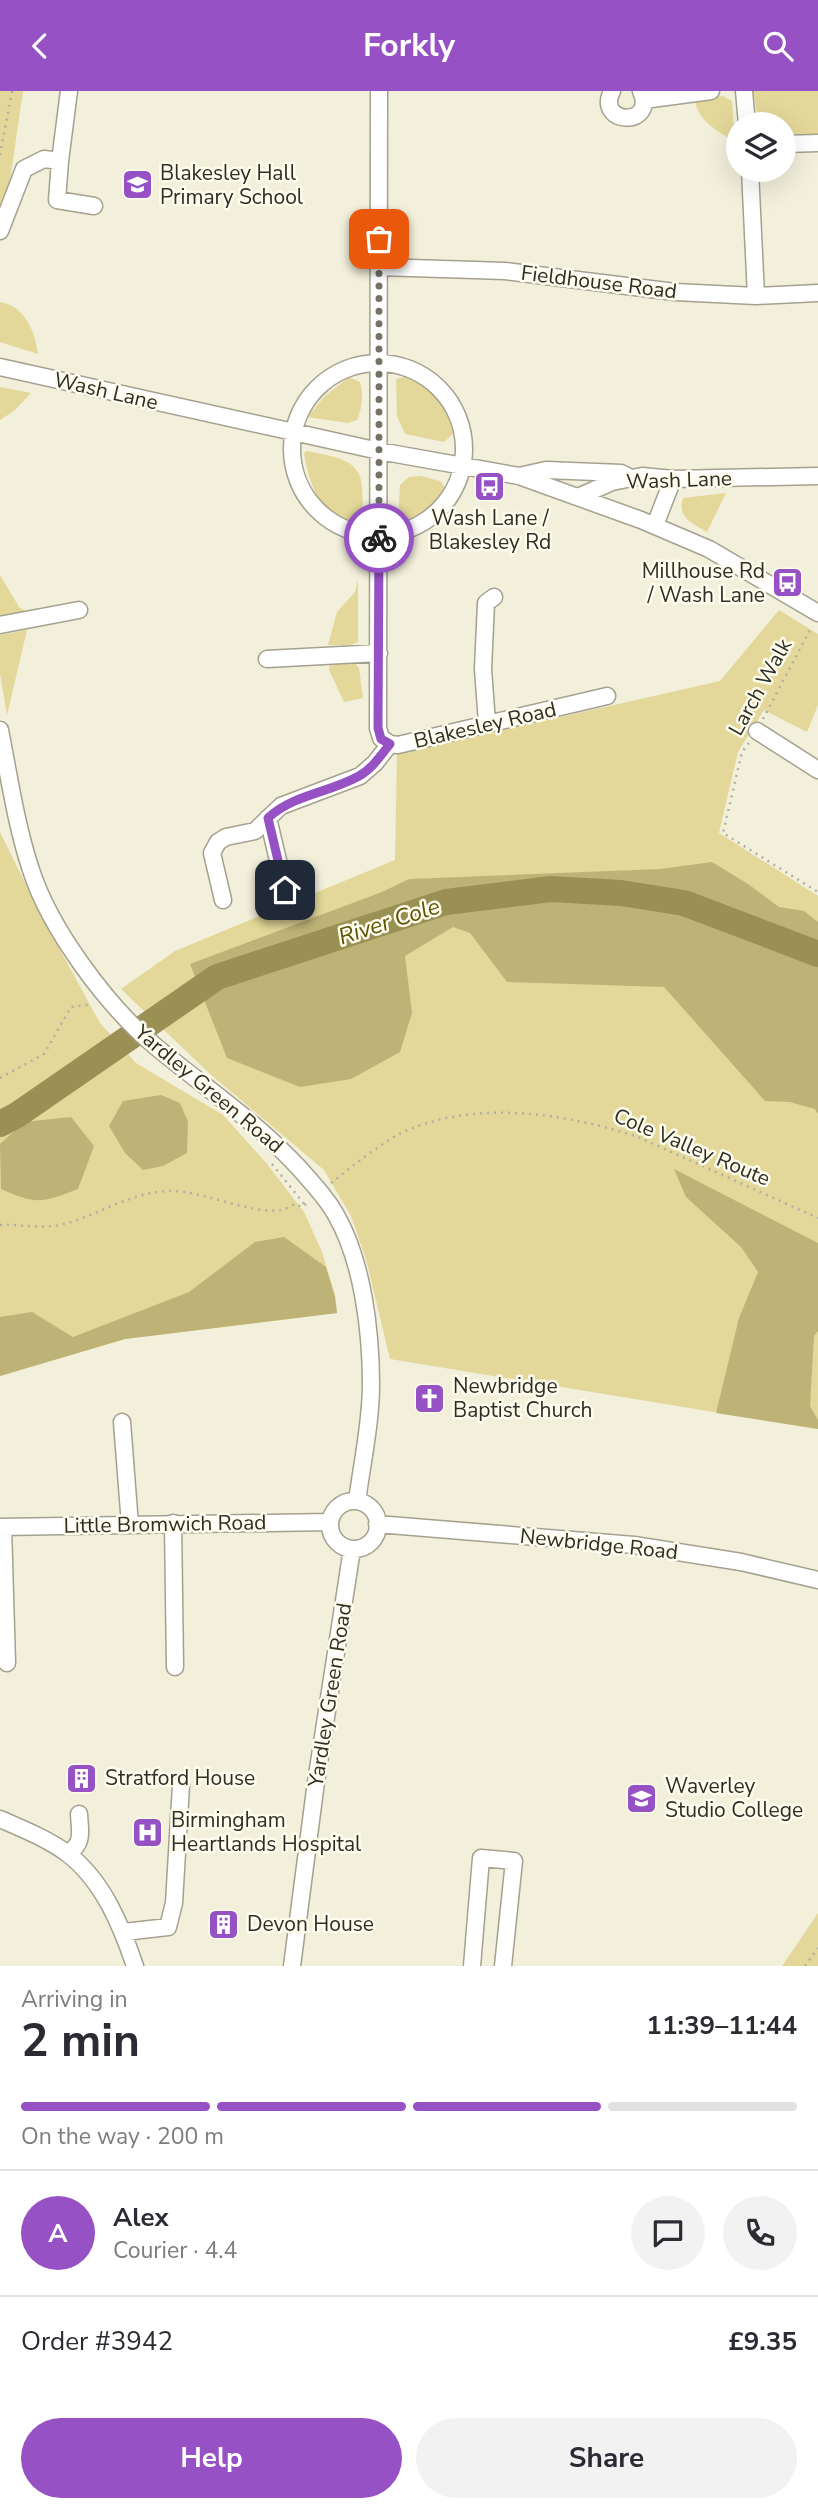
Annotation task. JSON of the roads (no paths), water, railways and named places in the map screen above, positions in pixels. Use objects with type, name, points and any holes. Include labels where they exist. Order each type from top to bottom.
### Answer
[{"type":"street","points":[[69,91],[57,200],[94,206]]},
{"type":"street","name":"Blakesley Road","points":[[379,91],[378,728],[381,739],[398,745],[607,696]]},
{"type":"street","points":[[612,91],[609,102],[611,109],[621,118],[635,117],[640,113],[643,95],[711,91]]},
{"type":"street","points":[[744,91],[746,112]]},
{"type":"street","points":[[796,144],[818,143]]},
{"type":"street","points":[[0,231],[24,169],[44,159],[61,161]]},
{"type":"street","points":[[751,182],[756,296]]},
{"type":"street","name":"Fieldhouse Road","points":[[380,267],[505,271],[674,292],[756,296],[818,293]]},
{"type":"street","points":[[379,362],[414,371],[441,390],[451,403],[463,434],[462,467],[456,485],[446,501],[434,515],[410,529],[379,536],[348,530],[333,522],[308,499],[295,467],[294,433],[299,416],[318,387],[347,369],[379,362]]},
{"type":"street","name":"Wash Lane","points":[[0,367],[379,451],[519,476],[578,497],[612,482],[632,477],[673,479],[818,476]]},
{"type":"street","points":[[519,476],[546,470],[621,473],[632,477]]},
{"type":"street","points":[[656,525],[673,479]]},
{"type":"street","points":[[578,497],[656,525],[709,549],[818,613]]},
{"type":"street","points":[[487,723],[483,669],[486,603],[494,597]]},
{"type":"street","points":[[0,625],[79,610]]},
{"type":"street","points":[[267,659],[379,653]]},
{"type":"street","name":"Yardley Green Road","points":[[0,730],[31,871],[55,923],[85,968],[123,1014],[154,1045],[274,1140],[321,1192],[337,1216],[361,1287],[368,1328],[371,1387],[357,1501]]},
{"type":"street","points":[[757,731],[818,771]]},
{"type":"street","points":[[223,900],[212,853],[218,842],[226,837],[255,831],[281,806],[360,776],[390,744]]},
{"type":"street","points":[[268,818],[285,890]]},
{"type":"street","points":[[122,1422],[130,1525]]},
{"type":"street","points":[[349,1500],[366,1504],[373,1511],[377,1524],[371,1541],[363,1547],[352,1549],[333,1537],[330,1522],[335,1510],[349,1500]]},
{"type":"street","name":"Little Bromwich Road","points":[[1,1527],[330,1522]]},
{"type":"street","points":[[173,1523],[175,1667]]},
{"type":"street","name":"Newbridge Road","points":[[377,1524],[634,1545],[741,1562],[818,1580]]},
{"type":"street","points":[[1,1527],[8,1663]]},
{"type":"street","name":"Yardley Green Road","points":[[292,1966],[316,1782],[352,1549]]},
{"type":"street","points":[[124,1932],[168,1927],[174,1903],[181,1785]]},
{"type":"street","points":[[68,1854],[78,1847],[79,1814]]},
{"type":"street","points":[[0,1819],[30,1832],[102,1878],[135,1966]]},
{"type":"street","points":[[472,1966],[481,1858],[514,1861],[503,1966]]},
{"type":"waterway","name":"River Cole","points":[[0,1124],[217,977],[446,902],[551,889],[621,893],[684,903],[818,954]]},
{"type":"place","name":"Blakesley Hall Primary School","points":[[137,185]]},
{"type":"place","name":"Wash Lane / Blakesley Rd","points":[[490,486]]},
{"type":"place","name":"Millhouse Rd / Wash Lane","points":[[788,583]]},
{"type":"place","name":"Newbridge Baptist Church","points":[[430,1398]]},
{"type":"place","name":"Stratford House","points":[[82,1778]]},
{"type":"place","name":"Waverley Studio College","points":[[642,1798]]},
{"type":"place","name":"Birmingham Heartlands Hospital","points":[[148,1832]]},
{"type":"place","name":"Devon House","points":[[224,1924]]}]
